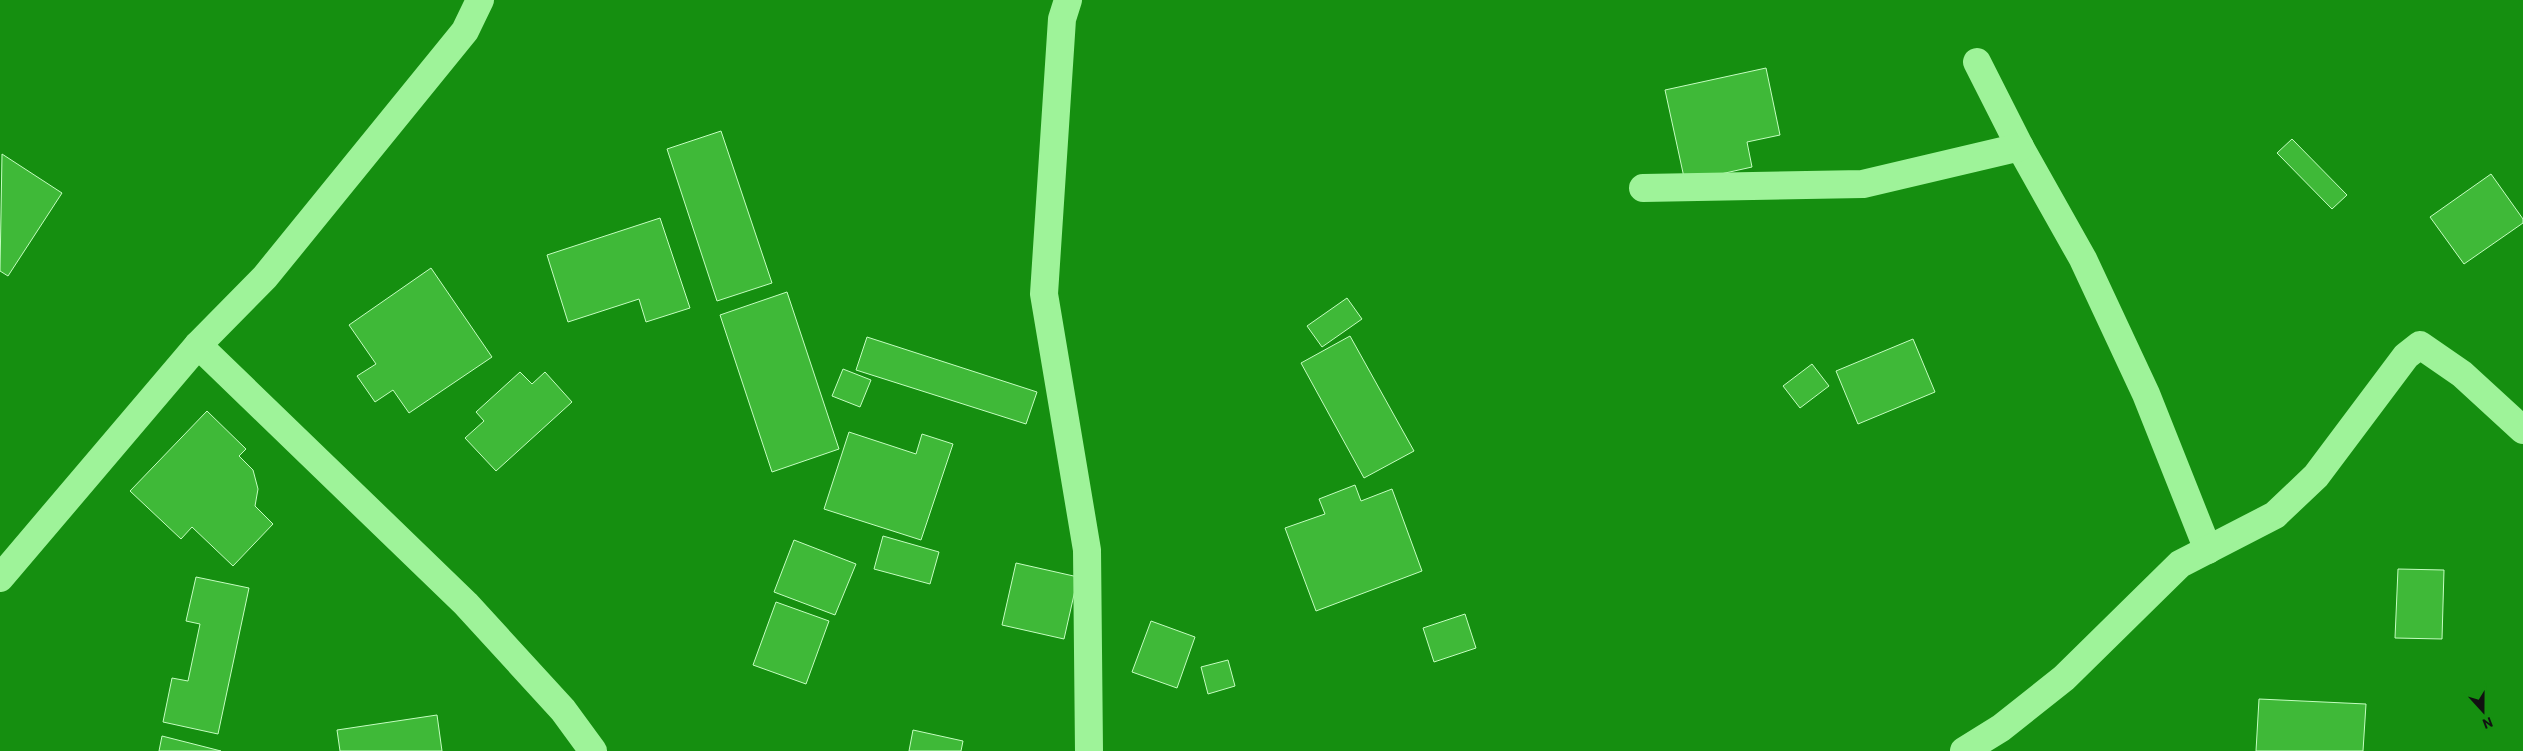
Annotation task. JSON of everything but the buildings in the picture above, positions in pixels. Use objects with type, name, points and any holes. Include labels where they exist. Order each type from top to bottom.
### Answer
[{"type":"street","points":[[0,578],[198,346],[265,277],[465,31],[480,0]]},
{"type":"street","points":[[1068,0],[1062,19],[1044,294],[1087,550],[1089,751]]},
{"type":"street","points":[[1977,62],[2020,147],[2084,259],[2146,394],[2208,550]]},
{"type":"street","points":[[1643,188],[1863,184],[2020,147]]},
{"type":"street","points":[[1964,751],[2001,728],[2064,678],[2180,564],[2275,515],[2316,476],[2406,356],[2420,345],[2462,374],[2523,430]]},
{"type":"street","points":[[198,346],[466,604],[563,710],[593,751]]}]
